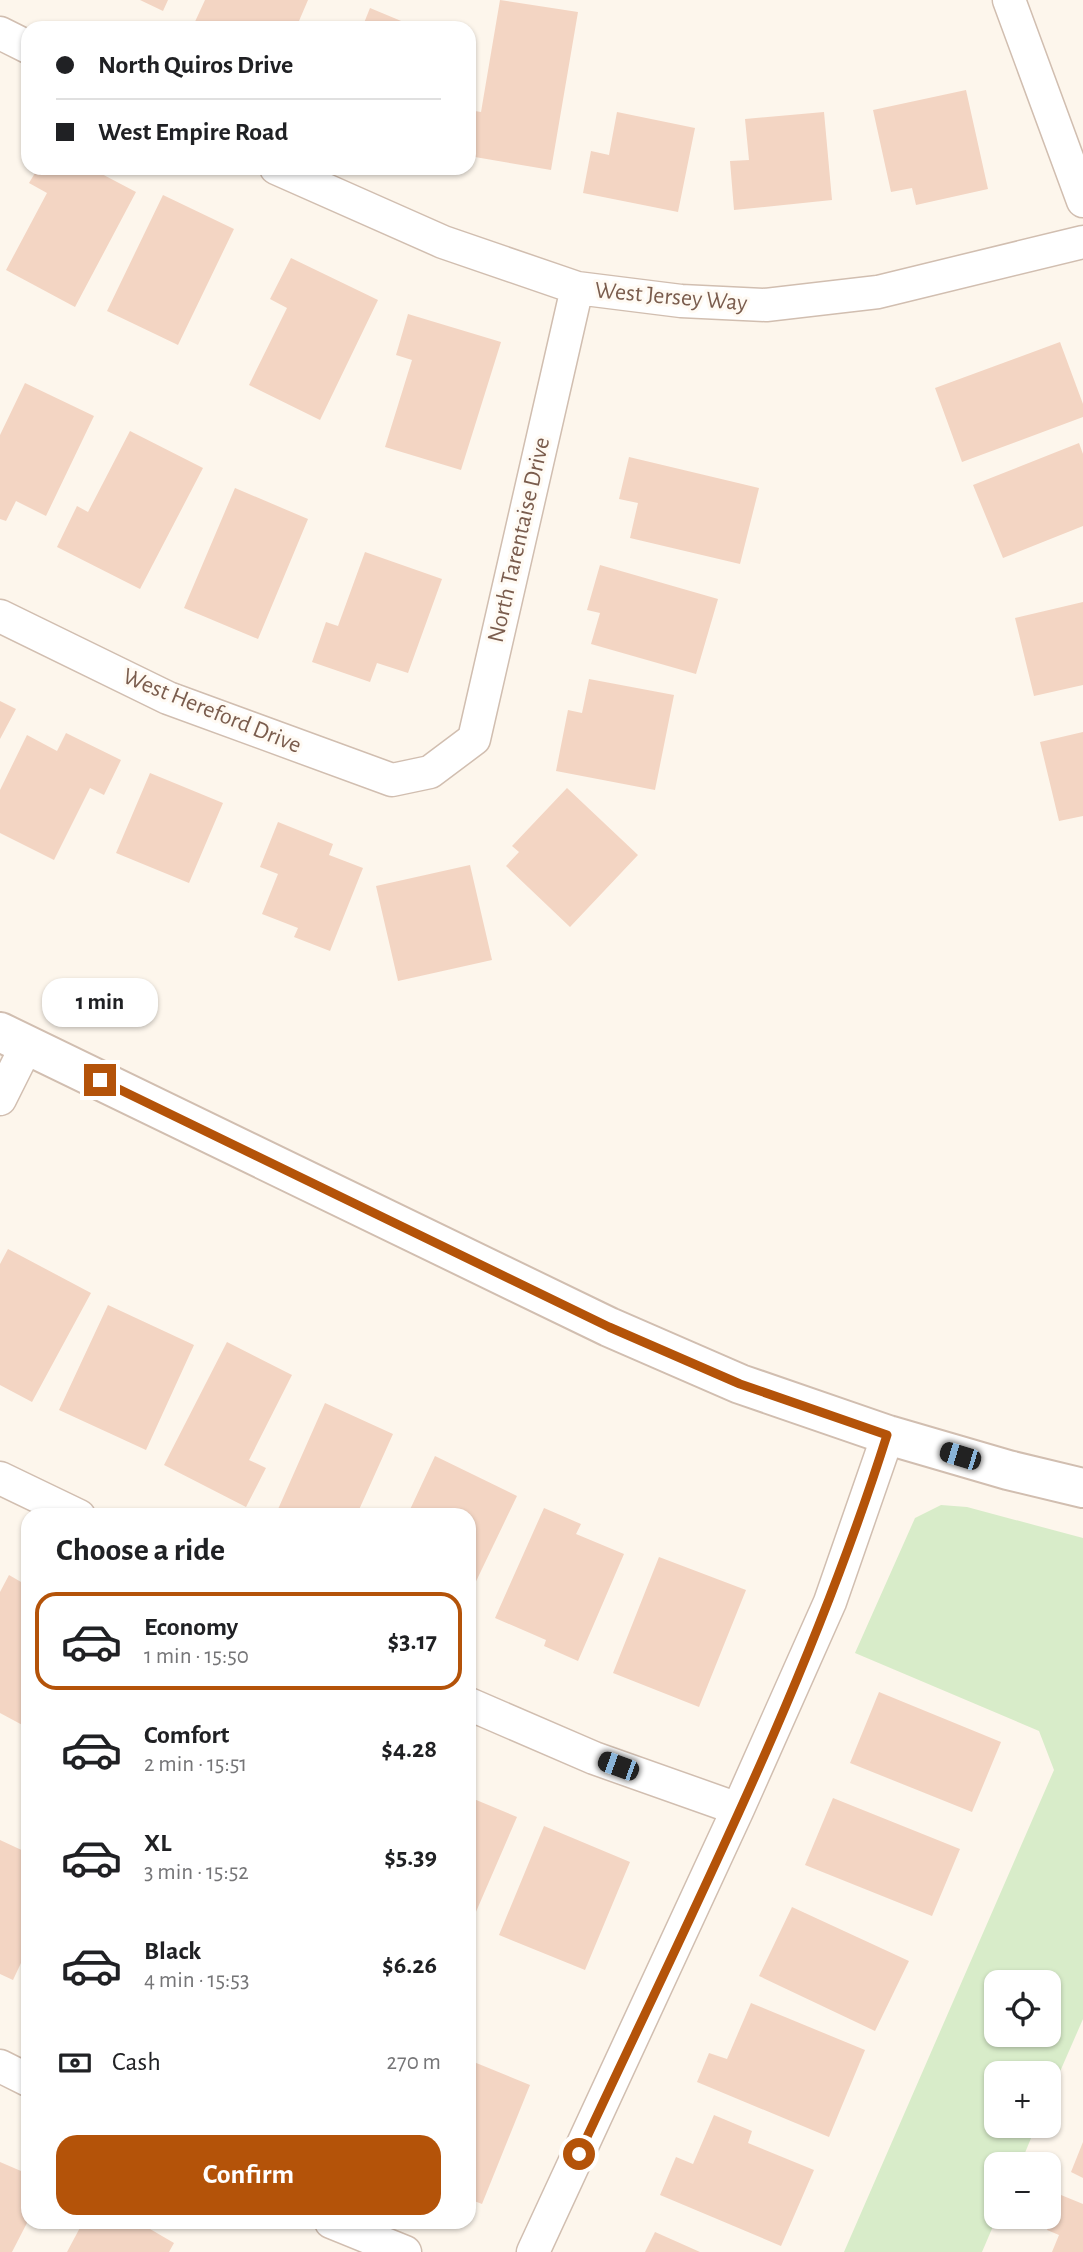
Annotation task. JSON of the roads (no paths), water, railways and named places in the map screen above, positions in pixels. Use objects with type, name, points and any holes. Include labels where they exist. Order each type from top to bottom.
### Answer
[{"type":"street","points":[[1009,0],[1083,201]]},
{"type":"street","points":[[0,33],[21,44]]},
{"type":"street","name":"West Jersey Way","points":[[292,175],[443,242],[577,288],[681,301],[766,305],[878,292],[1083,242]]},
{"type":"street","name":"North Tarentaise Drive","points":[[430,772],[474,739],[577,288]]},
{"type":"street","name":"West Hereford Drive","points":[[0,616],[169,698],[391,780],[430,772]]},
{"type":"street","points":[[0,1099],[13,1038],[609,1327],[740,1384],[887,1435],[1083,1488]]},
{"type":"street","points":[[533,2252],[738,1810],[830,1602],[887,1435]]},
{"type":"street","points":[[0,1478],[62,1508]]},
{"type":"street","points":[[476,1707],[594,1758],[738,1810]]},
{"type":"street","points":[[0,2066],[21,2076]]},
{"type":"street","points":[[348,2229],[405,2252]]}]
